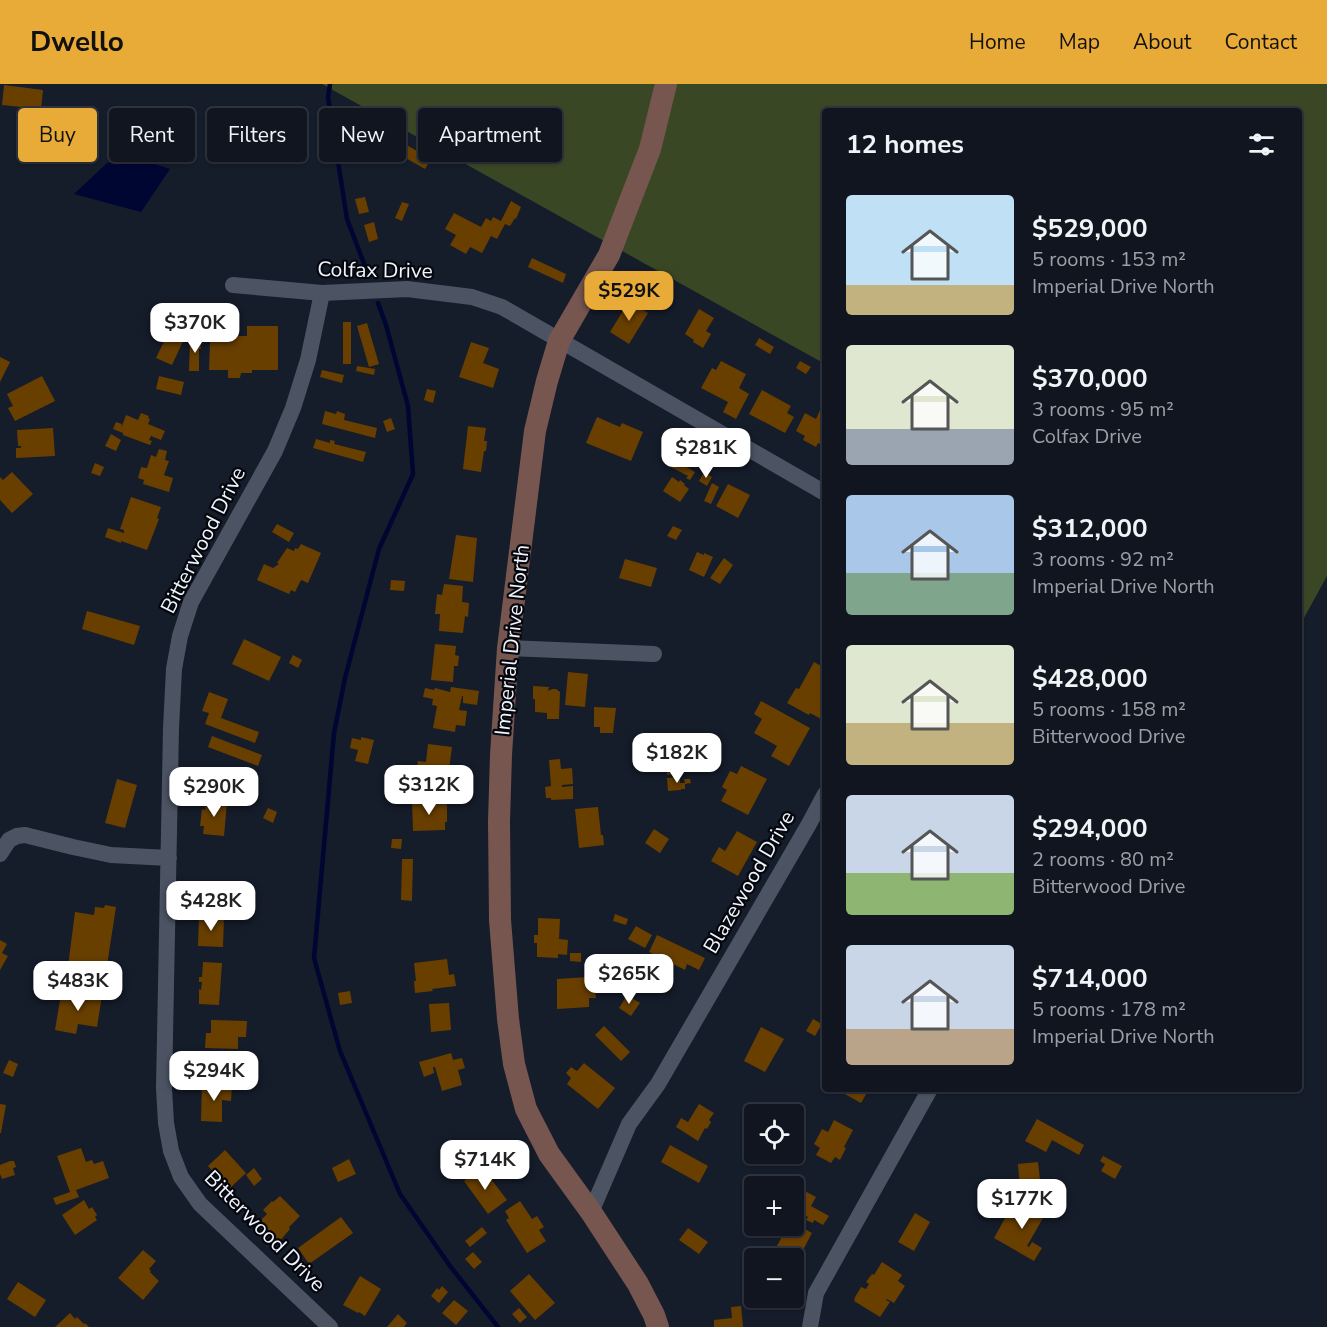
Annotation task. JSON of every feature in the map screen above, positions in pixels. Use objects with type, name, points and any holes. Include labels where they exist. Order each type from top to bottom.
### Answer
[{"type":"street","name":"Imperial Drive North","points":[[658,1327],[638,1284],[591,1212],[549,1154],[526,1109],[514,1064],[508,1018],[500,920],[499,821],[508,648],[535,431],[547,381],[560,341],[609,255],[650,149],[666,84]]},
{"type":"street","name":"Colfax Drive","points":[[233,285],[322,293],[407,289],[472,297],[502,308],[822,491]]},
{"type":"street","name":"Bitterwood Drive","points":[[322,293],[308,360],[285,429],[191,602],[180,636],[174,669],[164,1088],[166,1123],[171,1151],[181,1177],[200,1204],[330,1327]]},
{"type":"street","points":[[508,648],[654,654]]},
{"type":"street","name":"Blazewood Drive","points":[[591,1212],[629,1124],[658,1084],[822,800]]},
{"type":"street","points":[[0,854],[9,840],[25,835],[111,855],[169,858]]},
{"type":"street","points":[[810,1327],[816,1293],[928,1092]]},
{"type":"green space","points":[[322,84],[1327,84],[1327,576],[1302,622],[1302,108],[822,108],[822,362],[462,162],[562,162],[562,108],[418,108],[418,137],[406,131],[406,108],[365,108]]},
{"type":"water","points":[[150,162],[170,169],[141,212],[74,194],[107,163]]},
{"type":"building","points":[[4,85],[43,90],[41,108],[2,105]]},
{"type":"building","points":[[406,145],[418,152],[418,162],[429,162],[425,169],[406,158]]},
{"type":"building","points":[[365,197],[369,212],[359,214],[355,199]]},
{"type":"building","points":[[511,201],[521,207],[516,219],[510,226],[505,224],[497,239],[491,236],[482,253],[470,247],[466,254],[450,245],[456,235],[445,229],[454,213],[481,227],[486,218],[491,221],[493,217],[501,221]]},
{"type":"building","points":[[402,202],[409,204],[402,221],[395,218]]},
{"type":"building","points":[[374,222],[378,239],[369,242],[364,225]]},
{"type":"building","points":[[532,258],[566,274],[563,283],[528,267]]},
{"type":"building","points":[[629,301],[648,313],[629,344],[610,332]]},
{"type":"building","points":[[184,307],[196,313],[172,365],[156,358],[173,323],[175,324]]},
{"type":"building","points":[[699,309],[714,318],[706,331],[711,334],[703,348],[685,334]]},
{"type":"building","points":[[343,322],[351,322],[351,364],[343,364]]},
{"type":"building","points":[[367,323],[379,364],[369,367],[357,326]]},
{"type":"building","points":[[247,326],[278,326],[278,370],[252,370],[252,373],[241,373],[240,378],[228,378],[228,370],[209,370],[210,342],[232,342],[232,336],[247,336]]},
{"type":"building","points":[[190,337],[200,337],[199,371],[189,371]]},
{"type":"building","points":[[759,338],[774,347],[770,354],[755,345]]},
{"type":"building","points":[[471,342],[489,348],[483,363],[499,369],[493,388],[459,377]]},
{"type":"building","points":[[0,357],[10,362],[0,382]]},
{"type":"building","points":[[721,361],[746,374],[739,388],[749,394],[736,419],[723,412],[728,402],[701,388],[712,368],[716,370]]},
{"type":"building","points":[[800,361],[811,367],[806,374],[796,368]]},
{"type":"building","points":[[357,366],[375,369],[374,375],[356,371]]},
{"type":"building","points":[[322,370],[344,375],[342,383],[320,377]]},
{"type":"building","points":[[42,376],[55,401],[15,421],[8,408],[13,406],[7,394]]},
{"type":"building","points":[[159,376],[184,382],[181,395],[156,389]]},
{"type":"building","points":[[427,389],[436,391],[433,403],[424,400]]},
{"type":"building","points":[[762,390],[791,406],[787,413],[794,417],[785,433],[749,414]]},
{"type":"building","points":[[820,410],[822,411],[822,445],[818,443],[816,447],[803,440],[805,436],[796,431],[805,413],[816,419]]},
{"type":"building","points":[[325,411],[336,414],[337,411],[345,414],[344,420],[377,428],[375,438],[322,424]]},
{"type":"building","points":[[141,413],[149,416],[148,424],[165,431],[161,440],[151,436],[150,445],[113,429],[116,422],[122,426],[126,415],[138,420]]},
{"type":"building","points":[[597,417],[620,427],[622,423],[643,432],[631,461],[586,443]]},
{"type":"building","points":[[391,418],[395,429],[387,432],[383,421]]},
{"type":"building","points":[[468,426],[486,428],[484,441],[487,441],[486,451],[484,451],[481,472],[463,469]]},
{"type":"building","points":[[53,428],[55,456],[16,458],[16,448],[21,448],[18,446],[17,430]]},
{"type":"building","points":[[111,434],[121,440],[116,451],[105,446]]},
{"type":"building","points":[[316,439],[330,443],[330,440],[335,441],[334,444],[366,452],[363,462],[313,448]]},
{"type":"building","points":[[159,449],[167,451],[165,460],[169,461],[164,475],[173,478],[169,492],[143,484],[144,480],[138,478],[141,467],[147,468],[151,455],[156,457]]},
{"type":"building","points":[[669,457],[674,460],[676,457],[680,459],[678,462],[695,472],[690,480],[686,478],[688,476],[665,464]]},
{"type":"building","points":[[95,463],[104,467],[100,476],[91,473]]},
{"type":"building","points":[[12,472],[33,494],[12,513],[0,500],[0,477],[3,480]]},
{"type":"building","points":[[704,472],[712,477],[707,486],[699,481]]},
{"type":"building","points":[[672,477],[679,482],[680,480],[689,489],[680,502],[663,491]]},
{"type":"building","points":[[712,483],[719,487],[711,504],[704,501]]},
{"type":"building","points":[[728,484],[750,495],[738,518],[716,506]]},
{"type":"building","points":[[131,497],[161,507],[157,518],[159,519],[147,550],[105,537],[108,528],[124,533],[124,530],[120,529]]},
{"type":"building","points":[[277,524],[294,533],[289,542],[272,532]]},
{"type":"building","points":[[673,526],[682,530],[676,540],[667,536]]},
{"type":"building","points":[[456,535],[477,538],[473,582],[449,579]]},
{"type":"building","points":[[301,544],[321,553],[308,583],[301,580],[295,592],[291,590],[289,594],[257,580],[264,564],[273,568],[279,564],[277,563],[287,548],[294,551]]},
{"type":"building","points":[[697,552],[713,557],[704,577],[689,570]]},
{"type":"building","points":[[724,558],[733,565],[720,584],[710,578]]},
{"type":"building","points":[[625,559],[657,568],[651,587],[619,578]]},
{"type":"building","points":[[391,580],[405,581],[404,591],[390,590]]},
{"type":"building","points":[[444,584],[463,586],[462,602],[469,603],[463,633],[439,631],[440,614],[435,614],[437,594],[442,595]]},
{"type":"building","points":[[87,611],[140,626],[134,645],[82,629]]},
{"type":"building","points":[[244,639],[281,657],[269,681],[232,664]]},
{"type":"building","points":[[435,644],[456,646],[455,655],[459,656],[458,666],[454,666],[453,682],[431,680]]},
{"type":"building","points":[[293,655],[302,660],[298,668],[289,663]]},
{"type":"building","points":[[814,662],[822,666],[822,719],[787,703],[796,688],[799,689]]},
{"type":"building","points":[[568,672],[588,674],[585,707],[565,705]]},
{"type":"building","points":[[533,686],[549,687],[548,691],[556,689],[560,692],[559,719],[547,719],[547,713],[535,712]]},
{"type":"building","points":[[451,687],[479,691],[477,705],[463,703],[462,696],[459,710],[467,711],[465,726],[456,725],[455,732],[433,728],[437,706],[432,705],[433,699],[423,697],[425,688],[450,692]]},
{"type":"building","points":[[209,692],[228,699],[221,718],[259,732],[255,743],[205,724],[209,713],[202,711]]},
{"type":"building","points":[[761,701],[810,728],[789,766],[771,756],[777,746],[754,733],[762,719],[754,714]]},
{"type":"building","points":[[594,707],[616,708],[613,733],[600,733],[600,727],[594,727]]},
{"type":"building","points":[[212,736],[262,755],[258,766],[208,747]]},
{"type":"building","points":[[361,737],[374,740],[368,764],[355,761],[358,750],[350,748],[352,738],[361,740]]},
{"type":"building","points":[[428,744],[452,747],[449,785],[423,782],[424,774],[416,773],[418,761],[426,762]]},
{"type":"building","points":[[560,759],[561,769],[572,768],[573,784],[562,785],[562,787],[573,786],[573,799],[551,800],[551,798],[546,798],[545,787],[551,786],[549,760]]},
{"type":"building","points":[[666,759],[679,759],[680,774],[667,775]]},
{"type":"building","points":[[741,766],[767,779],[748,815],[721,801],[727,790],[722,787],[730,771],[737,774]]},
{"type":"building","points":[[680,777],[680,783],[685,783],[684,779],[690,779],[691,783],[685,784],[685,789],[668,791],[667,778]]},
{"type":"building","points":[[117,779],[137,785],[125,828],[105,823]]},
{"type":"building","points":[[206,800],[227,802],[224,836],[203,834],[204,826],[200,826],[202,809],[205,810]]},
{"type":"building","points":[[447,801],[445,830],[413,831],[412,802]]},
{"type":"building","points":[[598,807],[604,845],[579,848],[575,809]]},
{"type":"building","points":[[268,808],[277,812],[273,823],[263,818]]},
{"type":"building","points":[[654,829],[669,839],[660,853],[645,843]]},
{"type":"building","points":[[737,831],[757,842],[738,876],[711,861],[719,847],[725,851]]},
{"type":"building","points":[[392,839],[402,839],[401,849],[391,848]]},
{"type":"building","points":[[402,859],[413,859],[412,901],[401,900]]},
{"type":"building","points":[[105,905],[116,907],[106,972],[68,966],[75,912],[94,915],[95,907],[104,908]]},
{"type":"building","points":[[615,914],[628,919],[626,925],[613,921]]},
{"type":"building","points":[[199,917],[224,917],[223,947],[198,946]]},
{"type":"building","points":[[538,918],[560,919],[559,939],[568,940],[567,955],[558,954],[558,958],[537,957],[537,943],[534,943],[534,935],[538,935]]},
{"type":"building","points":[[636,926],[652,935],[645,948],[628,939]]},
{"type":"building","points":[[657,935],[705,958],[699,970],[687,964],[685,970],[649,952]]},
{"type":"building","points":[[0,940],[7,944],[2,953],[8,956],[0,970]]},
{"type":"building","points":[[570,953],[581,953],[581,962],[570,961]]},
{"type":"building","points":[[447,959],[449,975],[454,974],[456,986],[415,993],[414,963]]},
{"type":"building","points":[[203,962],[222,963],[219,1005],[199,1004],[199,989],[201,990],[202,982],[199,982],[199,977],[202,977]]},
{"type":"building","points":[[596,962],[597,975],[586,975],[586,963]]},
{"type":"building","points":[[588,977],[588,990],[595,990],[596,998],[589,998],[589,1007],[557,1009],[557,979]]},
{"type":"building","points":[[72,991],[102,996],[97,1027],[78,1024],[76,1034],[55,1030],[61,994],[71,996]]},
{"type":"building","points":[[350,991],[352,1003],[340,1005],[338,993]]},
{"type":"building","points":[[627,995],[640,1003],[631,1016],[619,1008]]},
{"type":"building","points":[[449,1003],[451,1030],[431,1032],[429,1004]]},
{"type":"building","points":[[813,1019],[822,1024],[815,1036],[806,1031]]},
{"type":"building","points":[[211,1020],[247,1021],[246,1037],[238,1037],[238,1049],[205,1048],[206,1033],[211,1033]]},
{"type":"building","points":[[604,1026],[630,1052],[621,1061],[595,1035]]},
{"type":"building","points":[[761,1027],[784,1039],[765,1072],[744,1061]]},
{"type":"building","points":[[451,1053],[453,1060],[462,1058],[465,1068],[458,1070],[462,1085],[442,1091],[435,1067],[433,1067],[434,1073],[424,1077],[419,1062]]},
{"type":"building","points":[[9,1060],[18,1064],[13,1077],[3,1073]]},
{"type":"building","points":[[220,1062],[240,1062],[240,1081],[220,1081]]},
{"type":"building","points":[[584,1063],[615,1088],[598,1109],[567,1084],[571,1078],[566,1073],[571,1067],[577,1071]]},
{"type":"building","points":[[202,1084],[232,1086],[231,1101],[222,1100],[222,1122],[201,1121]]},
{"type":"building","points":[[844,1092],[867,1092],[861,1103]]},
{"type":"building","points":[[0,1104],[6,1105],[1,1133],[0,1133]]},
{"type":"building","points":[[699,1104],[714,1113],[707,1129],[705,1128],[698,1141],[676,1127],[681,1118],[688,1122]]},
{"type":"building","points":[[1037,1119],[1084,1145],[1079,1155],[1052,1140],[1046,1152],[1025,1141]]},
{"type":"building","points":[[834,1120],[853,1130],[840,1160],[835,1157],[831,1163],[816,1155],[820,1148],[814,1144],[822,1129],[828,1132]]},
{"type":"building","points":[[670,1145],[708,1166],[699,1183],[661,1162]]},
{"type":"building","points":[[81,1148],[86,1162],[92,1160],[94,1164],[103,1161],[109,1178],[76,1190],[79,1197],[56,1205],[53,1198],[70,1192],[57,1156]]},
{"type":"building","points":[[225,1150],[246,1173],[229,1189],[208,1166]]},
{"type":"building","points":[[1103,1156],[1122,1166],[1115,1179],[1101,1171],[1105,1164],[1100,1161]]},
{"type":"building","points":[[349,1159],[356,1174],[338,1182],[332,1168]]},
{"type":"building","points":[[14,1161],[15,1175],[2,1179],[0,1165]]},
{"type":"building","points":[[1038,1162],[1041,1189],[1020,1191],[1018,1164]]},
{"type":"building","points":[[482,1167],[507,1200],[488,1214],[464,1181]]},
{"type":"building","points":[[254,1168],[262,1179],[254,1186],[246,1175]]},
{"type":"building","points":[[804,1191],[816,1197],[811,1206],[829,1216],[823,1225],[814,1220],[813,1223],[806,1220],[808,1217],[804,1215]]},
{"type":"building","points":[[280,1196],[300,1216],[279,1242],[259,1222],[267,1214],[263,1210]]},
{"type":"building","points":[[84,1200],[89,1209],[92,1207],[97,1220],[75,1235],[62,1215]]},
{"type":"building","points":[[1026,1200],[1047,1211],[1027,1246],[1029,1247],[1032,1242],[1042,1248],[1034,1261],[994,1238],[1009,1211],[1018,1216]]},
{"type":"building","points":[[520,1201],[532,1219],[537,1216],[544,1227],[539,1230],[546,1241],[527,1253],[506,1220],[509,1218],[505,1211]]},
{"type":"building","points":[[915,1213],[930,1222],[914,1251],[898,1242]]},
{"type":"building","points":[[341,1217],[353,1233],[309,1264],[298,1248]]},
{"type":"building","points":[[482,1227],[487,1233],[470,1247],[465,1241]]},
{"type":"building","points":[[688,1228],[708,1242],[699,1254],[679,1240]]},
{"type":"building","points":[[804,1229],[812,1233],[804,1248],[776,1248],[782,1236],[804,1236]]},
{"type":"building","points":[[143,1250],[156,1261],[149,1269],[159,1281],[143,1300],[118,1278]]},
{"type":"building","points":[[473,1252],[482,1262],[474,1269],[465,1259]]},
{"type":"building","points":[[882,1262],[902,1275],[898,1281],[905,1286],[894,1303],[886,1300],[890,1302],[880,1317],[854,1299],[861,1287],[866,1289],[869,1284],[866,1282],[872,1274],[874,1275]]},
{"type":"building","points":[[529,1274],[555,1303],[535,1320],[510,1291]]},
{"type":"building","points":[[360,1276],[381,1289],[365,1316],[343,1305]]},
{"type":"building","points":[[18,1282],[46,1300],[35,1317],[7,1299]]},
{"type":"building","points":[[442,1286],[448,1292],[439,1303],[431,1296],[437,1288],[439,1290]]},
{"type":"building","points":[[454,1300],[468,1311],[456,1325],[442,1313]]},
{"type":"building","points":[[741,1306],[743,1327],[714,1327],[714,1320],[732,1318],[731,1307]]},
{"type":"building","points":[[519,1308],[527,1317],[520,1323],[512,1314]]},
{"type":"building","points":[[70,1313],[75,1319],[77,1317],[89,1327],[55,1327]]},
{"type":"building","points":[[398,1314],[407,1323],[404,1327],[387,1327]]},
{"type":"waterway","points":[[330,84],[328,97],[347,219],[368,274]]},
{"type":"waterway","points":[[378,303],[408,406],[413,474],[379,549],[345,678],[334,733],[314,958],[340,1051],[400,1194],[450,1266],[498,1327]]}]
